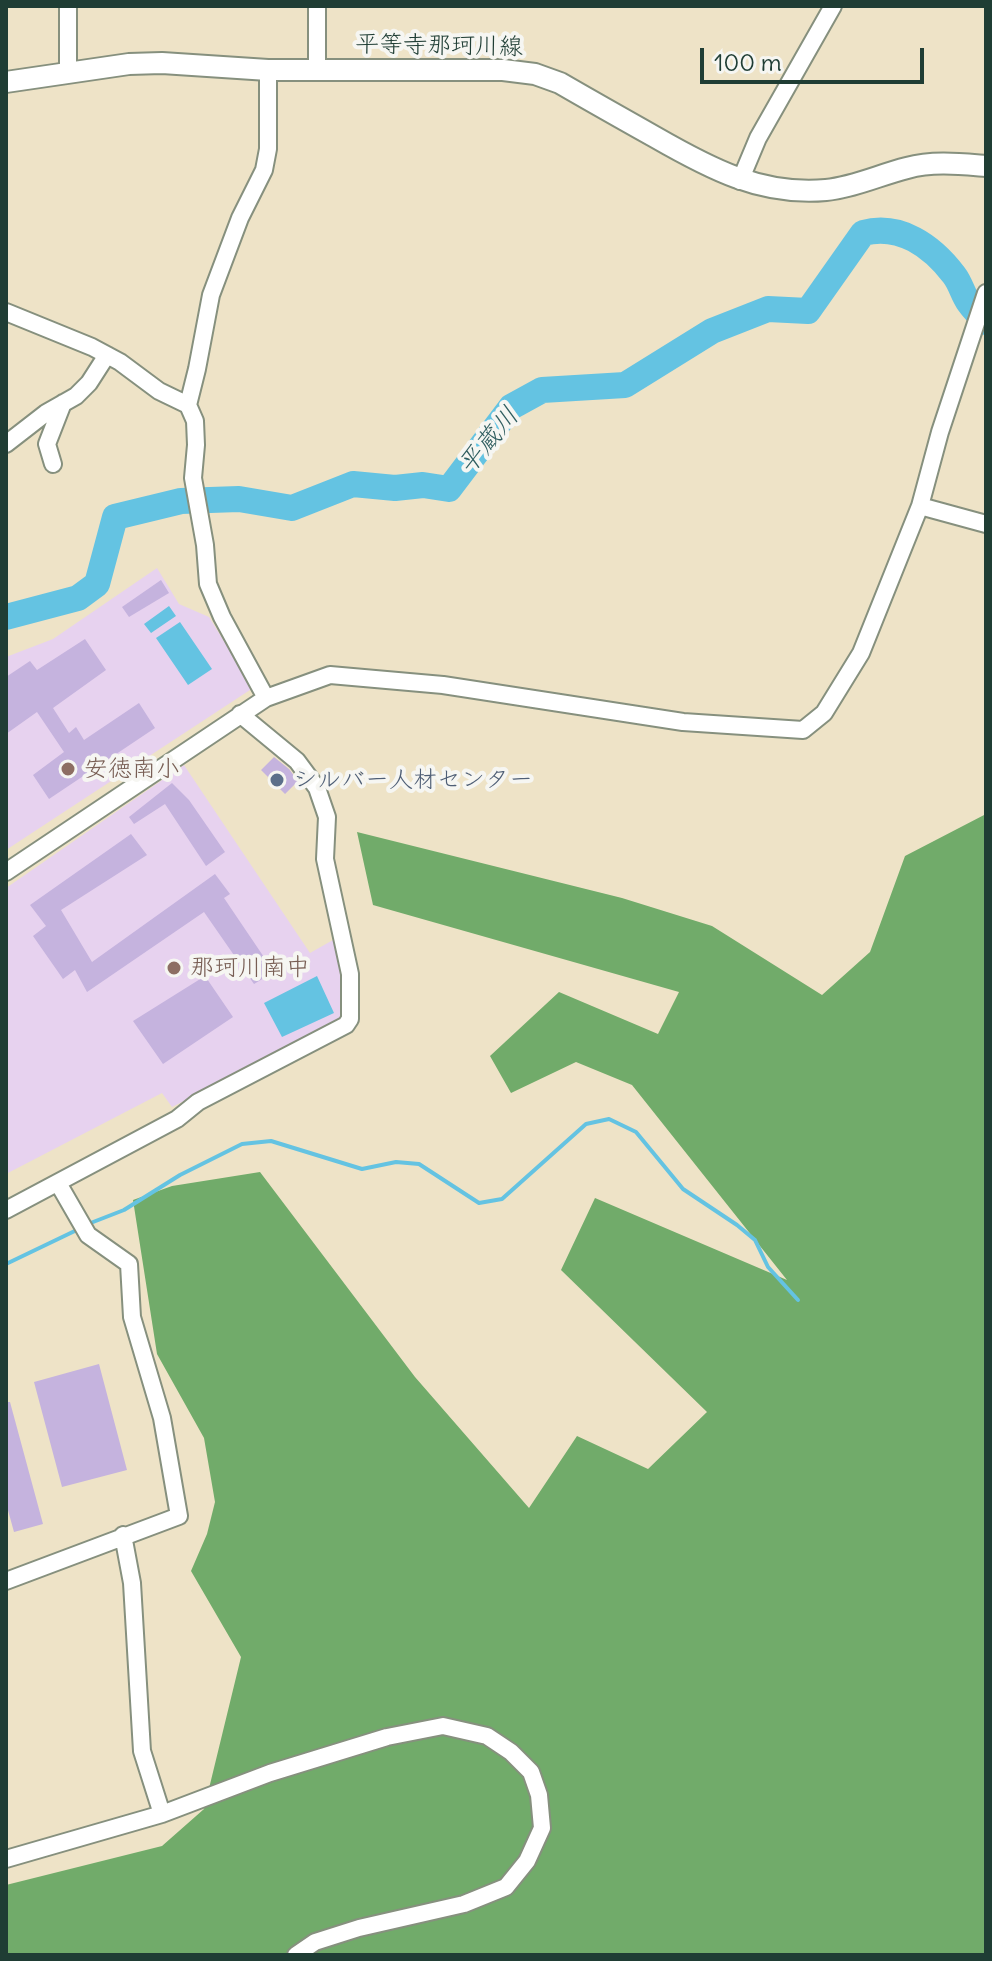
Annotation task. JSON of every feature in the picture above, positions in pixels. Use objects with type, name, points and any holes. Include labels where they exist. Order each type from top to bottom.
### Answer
[{"type":"main road","name":"平等寺那珂川線","points":[[6,82],[151,63],[317,71],[503,70],[535,74],[560,83],[710,169],[740,181],[774,189],[823,190],[859,185],[909,167],[950,163],[986,166]]},
{"type":"street","points":[[68,6],[68,74]]},
{"type":"street","points":[[317,6],[317,71]]},
{"type":"street","points":[[740,181],[758,138],[833,6]]},
{"type":"street","points":[[266,698],[222,617],[208,584],[205,545],[193,478],[195,421],[188,405],[211,295],[231,240],[264,170],[268,149],[268,70]]},
{"type":"street","points":[[6,872],[266,698],[330,675],[443,685],[683,722],[803,730],[824,713],[861,653],[920,506],[940,432],[986,293]]},
{"type":"street","points":[[6,312],[107,355],[159,391],[188,405]]},
{"type":"street","points":[[6,444],[76,396],[89,383],[107,355]]},
{"type":"street","points":[[53,464],[47,444],[64,402]]},
{"type":"street","points":[[920,506],[986,524]]},
{"type":"street","points":[[6,1210],[177,1119],[198,1102],[346,1025],[350,1019],[350,974],[325,859],[327,817],[317,788],[297,761],[240,714]]},
{"type":"street","points":[[6,1581],[179,1516],[162,1418],[132,1317],[129,1264],[88,1235],[58,1183]]},
{"type":"street","points":[[123,1535],[132,1583],[142,1751],[162,1814]]},
{"type":"street","points":[[6,1859],[162,1814],[270,1773],[387,1737],[443,1726],[487,1736],[511,1752],[531,1772],[539,1795],[542,1828],[527,1861],[506,1887],[464,1904],[359,1928],[315,1942],[296,1955]]},
{"type":"shaded area","name":"安徳南小","points":[[157,568],[179,604],[209,617],[253,688],[6,850],[6,657],[53,639]]},
{"type":"shaded area","name":"那珂川南中","points":[[184,765],[310,953],[333,940],[346,983],[344,1020],[172,1107],[162,1093],[6,1174],[6,888]]},
{"type":"green space","points":[[986,814],[986,1955],[6,1955],[6,1885],[162,1846],[204,1809],[241,1657],[191,1571],[207,1534],[215,1502],[204,1438],[157,1354],[133,1200],[172,1186],[260,1172],[415,1377],[529,1508],[577,1436],[648,1469],[707,1412],[561,1270],[595,1198],[787,1280],[632,1085],[576,1062],[511,1093],[490,1056],[559,992],[658,1034],[679,992],[373,905],[357,832],[622,898],[712,926],[822,995],[870,952],[905,856]]},
{"type":"water","points":[[169,606],[176,616],[151,633],[144,624]]},
{"type":"water","points":[[180,622],[212,669],[188,685],[156,638]]},
{"type":"water","points":[[317,976],[334,1013],[282,1037],[264,1003]]},
{"type":"building","points":[[161,580],[169,593],[129,617],[122,607]]},
{"type":"building","points":[[85,639],[106,670],[53,708],[69,733],[76,727],[84,740],[139,703],[155,728],[49,799],[33,775],[64,752],[37,712],[6,734],[6,677],[30,661],[37,670]]},
{"type":"building","points":[[274,757],[298,781],[285,794],[261,770]]},
{"type":"building","points":[[172,783],[189,800],[225,852],[206,866],[165,804],[134,824],[129,817]]},
{"type":"building","points":[[131,834],[147,855],[61,910],[92,962],[215,874],[230,894],[224,898],[274,972],[254,984],[204,912],[87,992],[75,970],[63,979],[33,936],[46,926],[30,905]]},
{"type":"building","points":[[205,976],[233,1017],[163,1064],[133,1021]]},
{"type":"building","points":[[99,1364],[127,1470],[62,1487],[34,1382]]},
{"type":"building","points":[[6,1402],[10,1402],[43,1524],[14,1532],[6,1503]]},
{"type":"waterway","name":"平蔵川","points":[[6,617],[78,598],[97,584],[115,517],[181,501],[239,499],[292,508],[353,484],[395,488],[423,485],[449,489],[511,407],[542,390],[625,385],[712,331],[768,309],[808,311],[863,233],[890,231],[925,246],[954,275],[969,303],[986,322]]},
{"type":"waterway","points":[[88,1224],[124,1210],[180,1175],[242,1144],[271,1141],[362,1169],[396,1162],[419,1164],[479,1203],[502,1199],[586,1124],[609,1119],[636,1132],[683,1189],[755,1240],[768,1267],[798,1300]]},
{"type":"waterway","points":[[6,1264],[81,1228]]},
{"type":"place","name":"安徳南小","points":[[68,769]]},
{"type":"place","name":"シルバー人材センター","points":[[277,780]]},
{"type":"place","name":"那珂川南中","points":[[174,968]]}]
